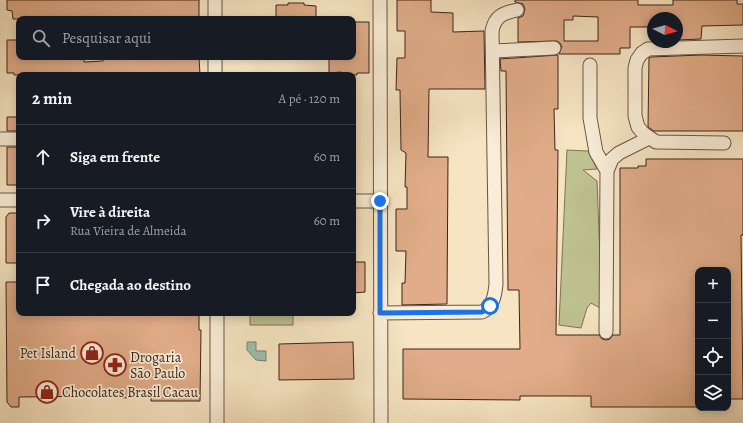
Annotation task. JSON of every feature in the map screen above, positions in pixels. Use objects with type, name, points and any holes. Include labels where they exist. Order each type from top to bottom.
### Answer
[{"type":"street","points":[[215,0],[215,16]]},
{"type":"street","points":[[380,0],[381,423]]},
{"type":"street","points":[[380,313],[482,312],[488,308],[492,301],[496,284],[492,31],[494,24],[501,15],[506,12],[517,10]]},
{"type":"street","points":[[724,143],[656,142],[649,138],[638,127],[635,116],[635,68],[637,60],[642,53],[648,49],[743,46]]},
{"type":"street","points":[[493,51],[554,48]]},
{"type":"street","points":[[215,60],[216,72]]},
{"type":"street","points":[[590,65],[591,125],[596,152],[607,170]]},
{"type":"street","points":[[606,332],[607,170],[612,159],[619,153],[649,138]]},
{"type":"street","points":[[0,139],[16,139]]},
{"type":"street","points":[[0,200],[16,200]]},
{"type":"street","points":[[356,201],[380,201]]},
{"type":"street","points":[[217,316],[217,423]]},
{"type":"shaded area","points":[[567,150],[588,151],[597,169],[583,170],[597,181],[602,309],[591,303],[587,308],[581,328],[559,325]]},
{"type":"shaded area","points":[[250,316],[293,316],[293,325],[250,325]]},
{"type":"shaded area","points":[[247,342],[256,342],[256,351],[266,351],[266,361],[256,360],[247,350]]},
{"type":"building","points":[[7,0],[199,0],[199,16],[16,16],[16,19],[13,19],[12,11],[7,10]]},
{"type":"building","points":[[397,0],[431,0],[431,12],[453,13],[453,32],[484,31],[485,89],[429,89],[428,157],[448,157],[447,304],[402,305],[402,283],[405,283],[406,251],[396,251],[396,209],[407,209],[407,187],[405,187],[406,153],[401,150],[400,90],[396,90],[397,58],[405,58],[405,31],[397,31]]},
{"type":"building","points":[[515,0],[638,0],[638,5],[673,5],[673,0],[737,0],[737,4],[743,4],[743,25],[702,26],[701,39],[683,40],[683,12],[647,12],[647,27],[630,27],[630,48],[620,48],[620,54],[559,54],[562,47],[557,41],[518,42],[518,18],[523,16],[525,9],[523,4],[515,2]],"holes":[[[573,16],[598,17],[598,41],[564,41],[564,20],[573,20]]]},
{"type":"building","points":[[288,3],[304,3],[304,5],[316,6],[316,16],[276,16],[276,5],[288,5]]},
{"type":"building","points":[[356,22],[369,22],[369,73],[357,73],[356,75],[356,72],[329,72],[329,60],[356,60]]},
{"type":"building","points":[[7,40],[16,40],[16,60],[84,60],[84,62],[103,60],[199,60],[200,72],[16,72],[16,75],[14,75],[14,73],[7,73]]},
{"type":"building","points":[[558,55],[558,109],[554,109],[555,150],[558,150],[556,335],[599,335],[602,339],[606,340],[610,339],[613,335],[620,335],[620,168],[638,168],[638,166],[646,166],[646,159],[743,159],[743,235],[741,235],[743,399],[731,399],[731,267],[695,267],[695,407],[591,407],[591,396],[520,396],[520,400],[403,399],[403,349],[520,349],[519,290],[508,290],[506,71],[501,71],[500,59]]},
{"type":"building","points":[[701,55],[743,56],[743,131],[654,131],[648,127],[649,58]]},
{"type":"building","points":[[7,117],[16,117],[16,131],[7,131]]},
{"type":"building","points":[[7,147],[16,147],[16,185],[7,185]]},
{"type":"building","points":[[9,213],[16,213],[16,263],[6,263],[6,217]]},
{"type":"building","points":[[356,262],[365,262],[365,292],[356,293]]},
{"type":"building","points":[[6,282],[16,282],[16,316],[199,316],[199,330],[201,330],[200,401],[151,401],[151,396],[127,396],[127,398],[103,396],[19,397],[19,407],[11,407],[7,402]]},
{"type":"building","points":[[353,342],[354,379],[279,380],[279,344]]},
{"type":"place","name":"Pet Island","points":[[92,353]]},
{"type":"place","name":"Drogaria São Paulo","points":[[115,365]]},
{"type":"place","name":"Chocolates Brasil Cacau","points":[[47,392]]},
{"type":"route","points":[[380,201],[380,313],[482,312],[490,306]]}]
